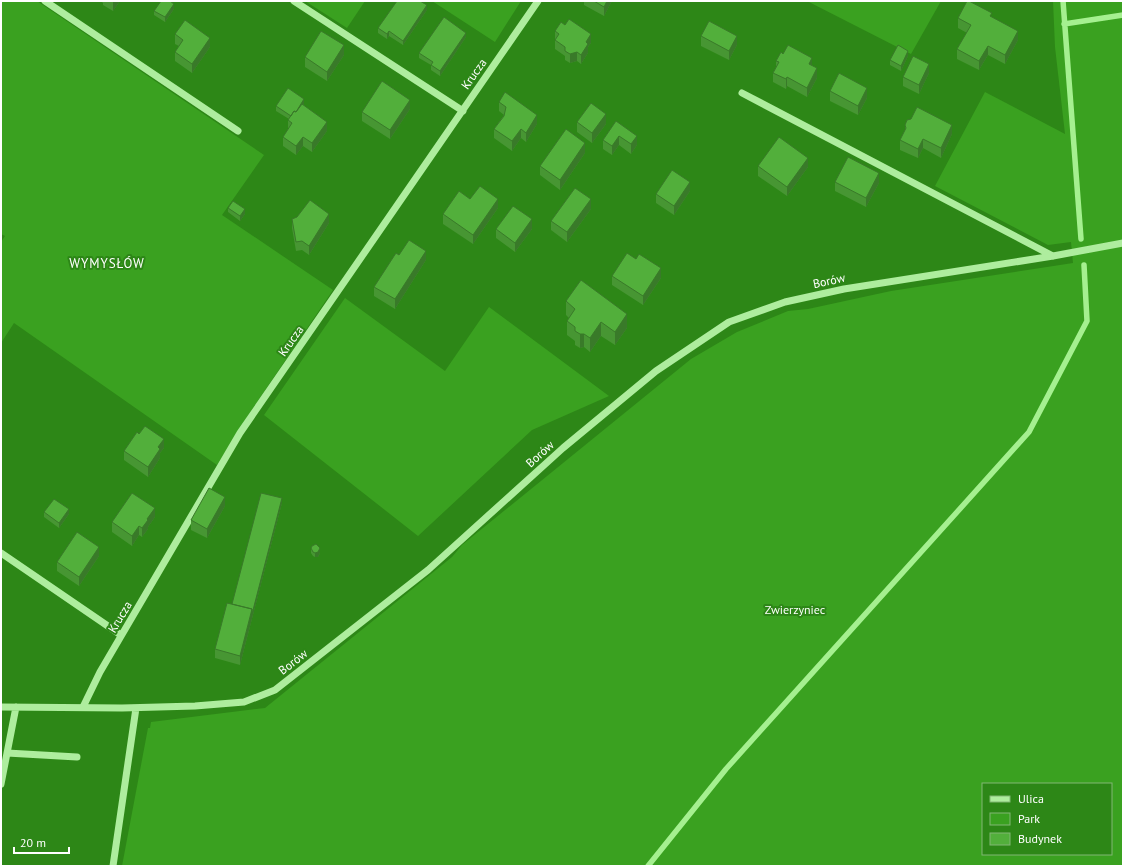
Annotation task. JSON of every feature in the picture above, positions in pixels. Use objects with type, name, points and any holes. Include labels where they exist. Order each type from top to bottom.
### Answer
[{"type":"street","points":[[45,1],[238,131]]},
{"type":"street","points":[[294,1],[463,110]]},
{"type":"street","name":"Krucza","points":[[84,707],[100,672],[121,635],[240,433],[538,1]]},
{"type":"street","points":[[742,93],[1053,256]]},
{"type":"street","name":"Borów","points":[[1,707],[136,708],[195,706],[244,702],[275,690],[428,570],[563,448],[656,371],[729,322],[785,302],[844,289],[1053,256],[1123,243]]},
{"type":"street","points":[[1,553],[121,635]]},
{"type":"street","points":[[1,784],[16,707]]},
{"type":"street","points":[[113,866],[136,708]]},
{"type":"street","points":[[7,753],[77,757]]},
{"type":"green space","points":[[1,1],[37,1],[264,155],[222,215],[333,290],[253,408],[217,465],[14,323],[1,343],[1,242],[5,236],[1,234]]},
{"type":"green space","points":[[305,1],[365,1],[347,28]]},
{"type":"green space","points":[[432,1],[521,1],[495,42]]},
{"type":"green space","points":[[807,1],[941,1],[911,54]]},
{"type":"green space","name":"Zwierzyniec","points":[[1053,1],[1123,1],[1123,866],[122,866],[148,728],[150,728],[151,722],[265,708],[452,557],[462,545],[691,359],[737,332],[788,311],[808,309],[891,291],[1073,263],[1071,242],[1048,245],[935,186],[985,92],[1065,134],[1055,47]]},
{"type":"green space","points":[[345,298],[445,371],[489,307],[609,396],[532,430],[418,536],[264,415]]},
{"type":"building","points":[[161,1],[170,1],[174,4],[165,17],[154,11]]},
{"type":"building","points":[[397,1],[420,1],[427,5],[403,41],[389,31],[387,34],[378,28]]},
{"type":"building","points":[[594,1],[607,1],[604,7]]},
{"type":"building","points":[[967,1],[992,13],[990,16],[1018,31],[1005,55],[988,46],[979,61],[957,49],[971,25],[958,18]]},
{"type":"building","points":[[444,17],[466,33],[440,71],[431,65],[433,62],[419,53]]},
{"type":"building","points":[[569,19],[591,34],[586,42],[588,44],[581,55],[577,52],[570,54],[565,51],[565,47],[555,40],[559,34],[555,31],[561,22],[565,25]]},
{"type":"building","points":[[185,20],[210,38],[192,64],[175,52],[183,40],[175,34]]},
{"type":"building","points":[[709,21],[737,36],[729,51],[701,36]]},
{"type":"building","points":[[321,31],[344,45],[327,72],[305,57]]},
{"type":"building","points":[[788,45],[812,58],[809,64],[817,68],[807,88],[787,77],[786,79],[773,73],[779,62],[776,61],[781,52],[783,54]]},
{"type":"building","points":[[898,45],[908,51],[901,66],[890,60]]},
{"type":"building","points":[[913,56],[929,64],[919,85],[903,77]]},
{"type":"building","points":[[839,73],[867,88],[858,106],[830,91]]},
{"type":"building","points":[[382,81],[410,100],[390,130],[362,112]]},
{"type":"building","points":[[288,88],[304,99],[296,112],[294,111],[291,116],[276,106]]},
{"type":"building","points":[[505,92],[537,115],[526,133],[521,129],[512,141],[494,129],[504,116],[506,107],[499,102]]},
{"type":"building","points":[[591,103],[606,114],[592,133],[577,122]]},
{"type":"building","points":[[302,104],[327,122],[312,143],[303,137],[296,146],[283,137],[292,123],[288,120],[294,111],[296,112]]},
{"type":"building","points":[[917,107],[952,125],[941,148],[923,139],[918,149],[900,140],[906,128],[905,125],[907,120],[911,119]]},
{"type":"building","points":[[616,121],[637,136],[631,144],[619,136],[612,146],[603,140]]},
{"type":"building","points":[[566,129],[585,143],[560,180],[540,166]]},
{"type":"building","points":[[779,137],[808,158],[787,187],[758,166]]},
{"type":"building","points":[[848,157],[879,173],[866,198],[835,182]]},
{"type":"building","points":[[672,170],[690,182],[674,206],[656,194]]},
{"type":"building","points":[[480,186],[498,199],[473,235],[443,214],[459,191],[470,199]]},
{"type":"building","points":[[575,188],[591,199],[567,232],[551,221]]},
{"type":"building","points":[[310,200],[329,214],[309,246],[302,241],[296,242],[292,219],[297,217]]},
{"type":"building","points":[[233,201],[245,209],[240,216],[228,208]]},
{"type":"building","points":[[513,206],[532,219],[515,243],[496,229]]},
{"type":"building","points":[[409,240],[426,251],[395,299],[374,287],[396,253],[399,255]]},
{"type":"building","points":[[627,253],[636,259],[639,254],[661,268],[643,296],[612,276]]},
{"type":"building","points":[[581,280],[627,314],[615,332],[601,322],[590,338],[575,331],[575,327],[567,321],[575,309],[566,301]]},
{"type":"building","points":[[145,426],[164,439],[158,447],[160,449],[148,467],[124,451],[137,432],[139,434]]},
{"type":"building","points":[[209,488],[225,497],[207,529],[191,520]]},
{"type":"building","points":[[132,493],[155,508],[142,528],[139,526],[132,536],[112,522]]},
{"type":"building","points":[[261,493],[282,498],[252,614],[252,609],[232,604]]},
{"type":"building","points":[[54,499],[69,509],[59,523],[44,512]]},
{"type":"building","points":[[77,532],[99,547],[79,577],[57,562]]},
{"type":"building","points":[[316,544],[320,548],[318,552],[315,553],[311,548]]},
{"type":"building","points":[[227,603],[252,609],[240,656],[215,649]]},
{"type":"waterway","points":[[1063,1],[1081,239]]},
{"type":"waterway","points":[[1064,24],[1123,15]]},
{"type":"waterway","points":[[648,866],[726,769],[1029,432],[1087,321],[1084,265]]},
{"type":"district","name":"WYMYSŁÓW","points":[[107,263]]}]
